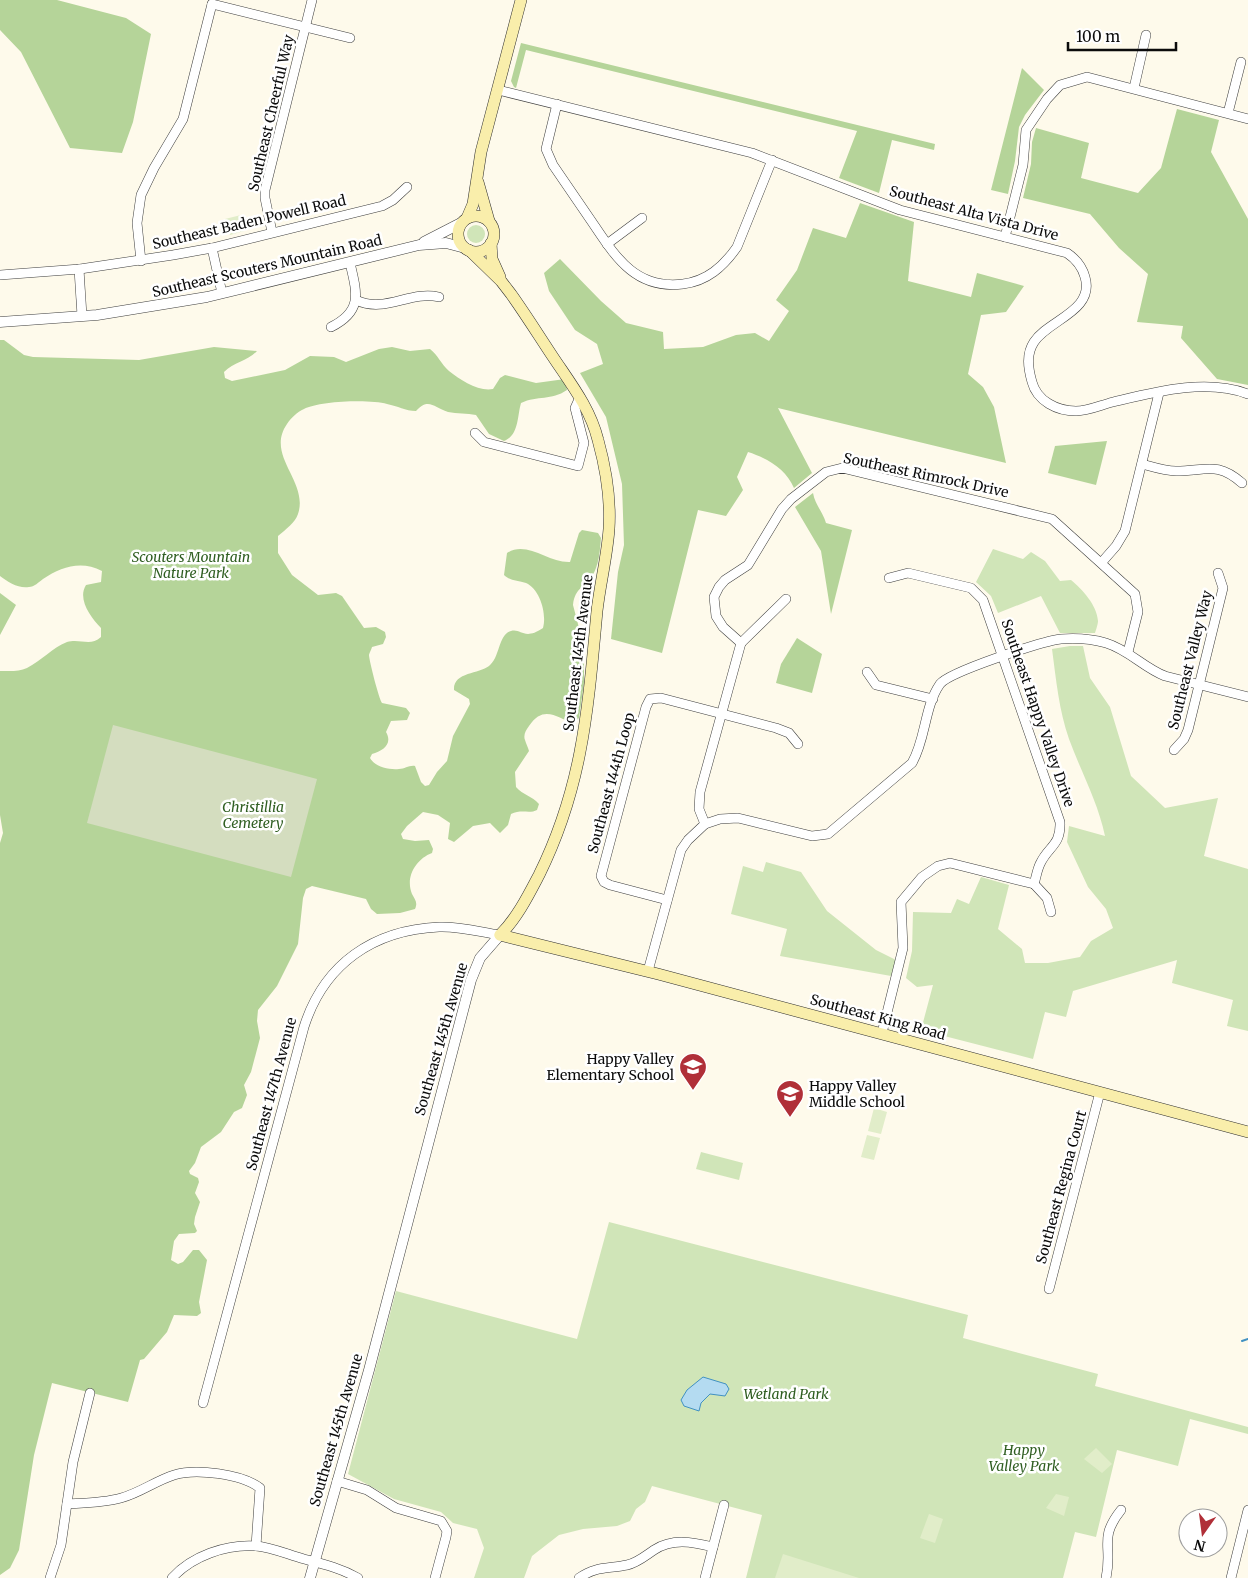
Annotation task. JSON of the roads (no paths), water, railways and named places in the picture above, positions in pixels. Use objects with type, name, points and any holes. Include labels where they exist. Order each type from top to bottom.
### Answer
[{"type":"main road","points":[[491,244],[481,251],[467,249],[458,238],[464,220],[473,204],[480,152],[521,0]]},
{"type":"main road","points":[[477,178],[489,221]]},
{"type":"main road","points":[[464,220],[479,216],[489,221]]},
{"type":"main road","name":"Southeast 145th Avenue","points":[[489,221],[494,234],[491,244],[492,259],[501,281],[580,397],[591,418],[598,438],[610,506],[608,536],[598,606],[589,707],[575,779],[559,829],[533,887],[510,925],[500,935]]},
{"type":"main road","name":"Southeast 145th Avenue","points":[[467,249],[501,281]]},
{"type":"main road","name":"Southeast King Road","points":[[500,935],[648,971],[1248,1132]]},
{"type":"street","name":"Southeast Cheerful Way","points":[[272,232],[265,195],[312,0]]},
{"type":"street","points":[[141,261],[136,223],[141,195],[154,168],[183,119],[209,2],[350,38]]},
{"type":"street","points":[[1134,88],[1146,35]]},
{"type":"street","points":[[1228,113],[1241,62]]},
{"type":"street","points":[[1006,237],[1024,165],[1026,130],[1047,99],[1060,85],[1087,77],[1248,118]]},
{"type":"street","name":"Southeast Alta Vista Drive","points":[[498,90],[728,146],[772,160],[900,210],[1067,253],[1079,264],[1086,281],[1082,301],[1065,317],[1041,332],[1031,348],[1028,366],[1033,385],[1041,398],[1056,408],[1079,411],[1159,392],[1200,387],[1221,388],[1248,394]]},
{"type":"street","points":[[557,104],[547,140],[548,157],[620,262],[634,274],[648,280],[674,285],[696,281],[720,268],[737,247],[772,160]]},
{"type":"street","name":"Southeast Baden Powell Road","points":[[0,275],[79,270],[212,248],[382,206],[393,200],[407,188]]},
{"type":"street","points":[[606,244],[642,218]]},
{"type":"street","name":"Southeast Scouters Mountain Road","points":[[419,245],[464,220]]},
{"type":"street","name":"Southeast Scouters Mountain Road","points":[[0,322],[82,316],[157,306],[222,293],[419,245],[446,243],[467,249]]},
{"type":"street","points":[[212,248],[222,293]]},
{"type":"street","points":[[330,327],[348,317],[356,300],[350,263]]},
{"type":"street","points":[[79,270],[82,316]]},
{"type":"street","points":[[356,300],[380,306],[427,294],[439,297]]},
{"type":"street","points":[[1102,562],[1116,546],[1125,531],[1159,392]]},
{"type":"street","points":[[475,433],[484,442],[578,466],[584,443],[576,408],[580,397]]},
{"type":"street","points":[[1142,464],[1175,471],[1217,469],[1229,472],[1242,483]]},
{"type":"street","name":"Southeast Rimrock Drive","points":[[741,643],[723,627],[716,616],[714,597],[719,587],[748,565],[782,508],[812,482],[834,469],[842,468],[1052,519],[1129,586],[1137,599],[1138,612],[1128,652]]},
{"type":"street","name":"Southeast Happy Valley Drive","points":[[889,578],[908,573],[962,586],[977,593],[987,607],[1060,822],[1059,840],[1040,864],[1034,884]]},
{"type":"street","name":"Southeast Valley Way","points":[[1174,750],[1184,739],[1188,730],[1200,685],[1223,588],[1218,573]]},
{"type":"street","points":[[705,824],[699,800],[741,643],[786,599]]},
{"type":"street","points":[[648,971],[681,850],[688,840],[705,824],[720,819],[738,818],[812,836],[828,834],[912,762],[920,749],[933,699],[946,679],[1004,657],[1060,639],[1090,640],[1128,652],[1155,672],[1248,697]]},
{"type":"street","points":[[866,672],[876,685],[933,699]]},
{"type":"street","name":"Southeast 144th Loop","points":[[667,900],[610,885],[604,882],[601,876],[646,707],[650,699],[655,697],[722,714]]},
{"type":"street","points":[[722,714],[789,733],[798,744]]},
{"type":"street","points":[[882,1034],[903,948],[901,902],[912,888],[938,866],[950,863],[1034,884],[1047,898],[1051,912]]},
{"type":"street","name":"Southeast 147th Avenue","points":[[203,1403],[304,1027],[310,1008],[321,989],[333,973],[350,957],[366,946],[396,933],[441,927],[500,935]]},
{"type":"street","name":"Southeast 145th Avenue","points":[[310,1578],[369,1370],[472,975],[484,952],[500,935]]},
{"type":"street","name":"Southeast Regina Court","points":[[1049,1289],[1100,1092]]},
{"type":"street","points":[[50,1578],[61,1545],[73,1462],[90,1393]]},
{"type":"street","points":[[67,1504],[105,1502],[122,1498],[176,1474],[203,1472],[253,1482],[260,1488],[256,1546]]},
{"type":"street","points":[[337,1481],[367,1490],[396,1508],[441,1522],[447,1531],[434,1578]]},
{"type":"street","points":[[706,1578],[724,1506]]},
{"type":"street","points":[[1106,1578],[1109,1562],[1107,1531],[1121,1510]]},
{"type":"street","points":[[1231,1578],[1248,1510]]},
{"type":"street","points":[[579,1578],[594,1570],[638,1561],[662,1545],[676,1541],[693,1542],[713,1547]]},
{"type":"street","points":[[172,1578],[190,1563],[217,1551],[233,1547],[256,1546],[339,1568],[358,1578]]},
{"type":"water","points":[[703,1377],[726,1384],[729,1389],[725,1396],[710,1394],[701,1403],[699,1411],[684,1406],[681,1400],[687,1390]]},
{"type":"waterway","points":[[1242,1341],[1248,1339]]},
{"type":"place","name":"Happy Valley Elementary School","points":[[693,1091]]},
{"type":"place","name":"Happy Valley Middle School","points":[[790,1118]]},
{"type":"park label","name":"Scouters Mountain Nature Park","points":[[191,566]]},
{"type":"park label","name":"Christillia Cemetery","points":[[253,816]]},
{"type":"park label","name":"Wetland Park","points":[[786,1394]]},
{"type":"park label","name":"Happy Valley Park","points":[[1024,1458]]}]
